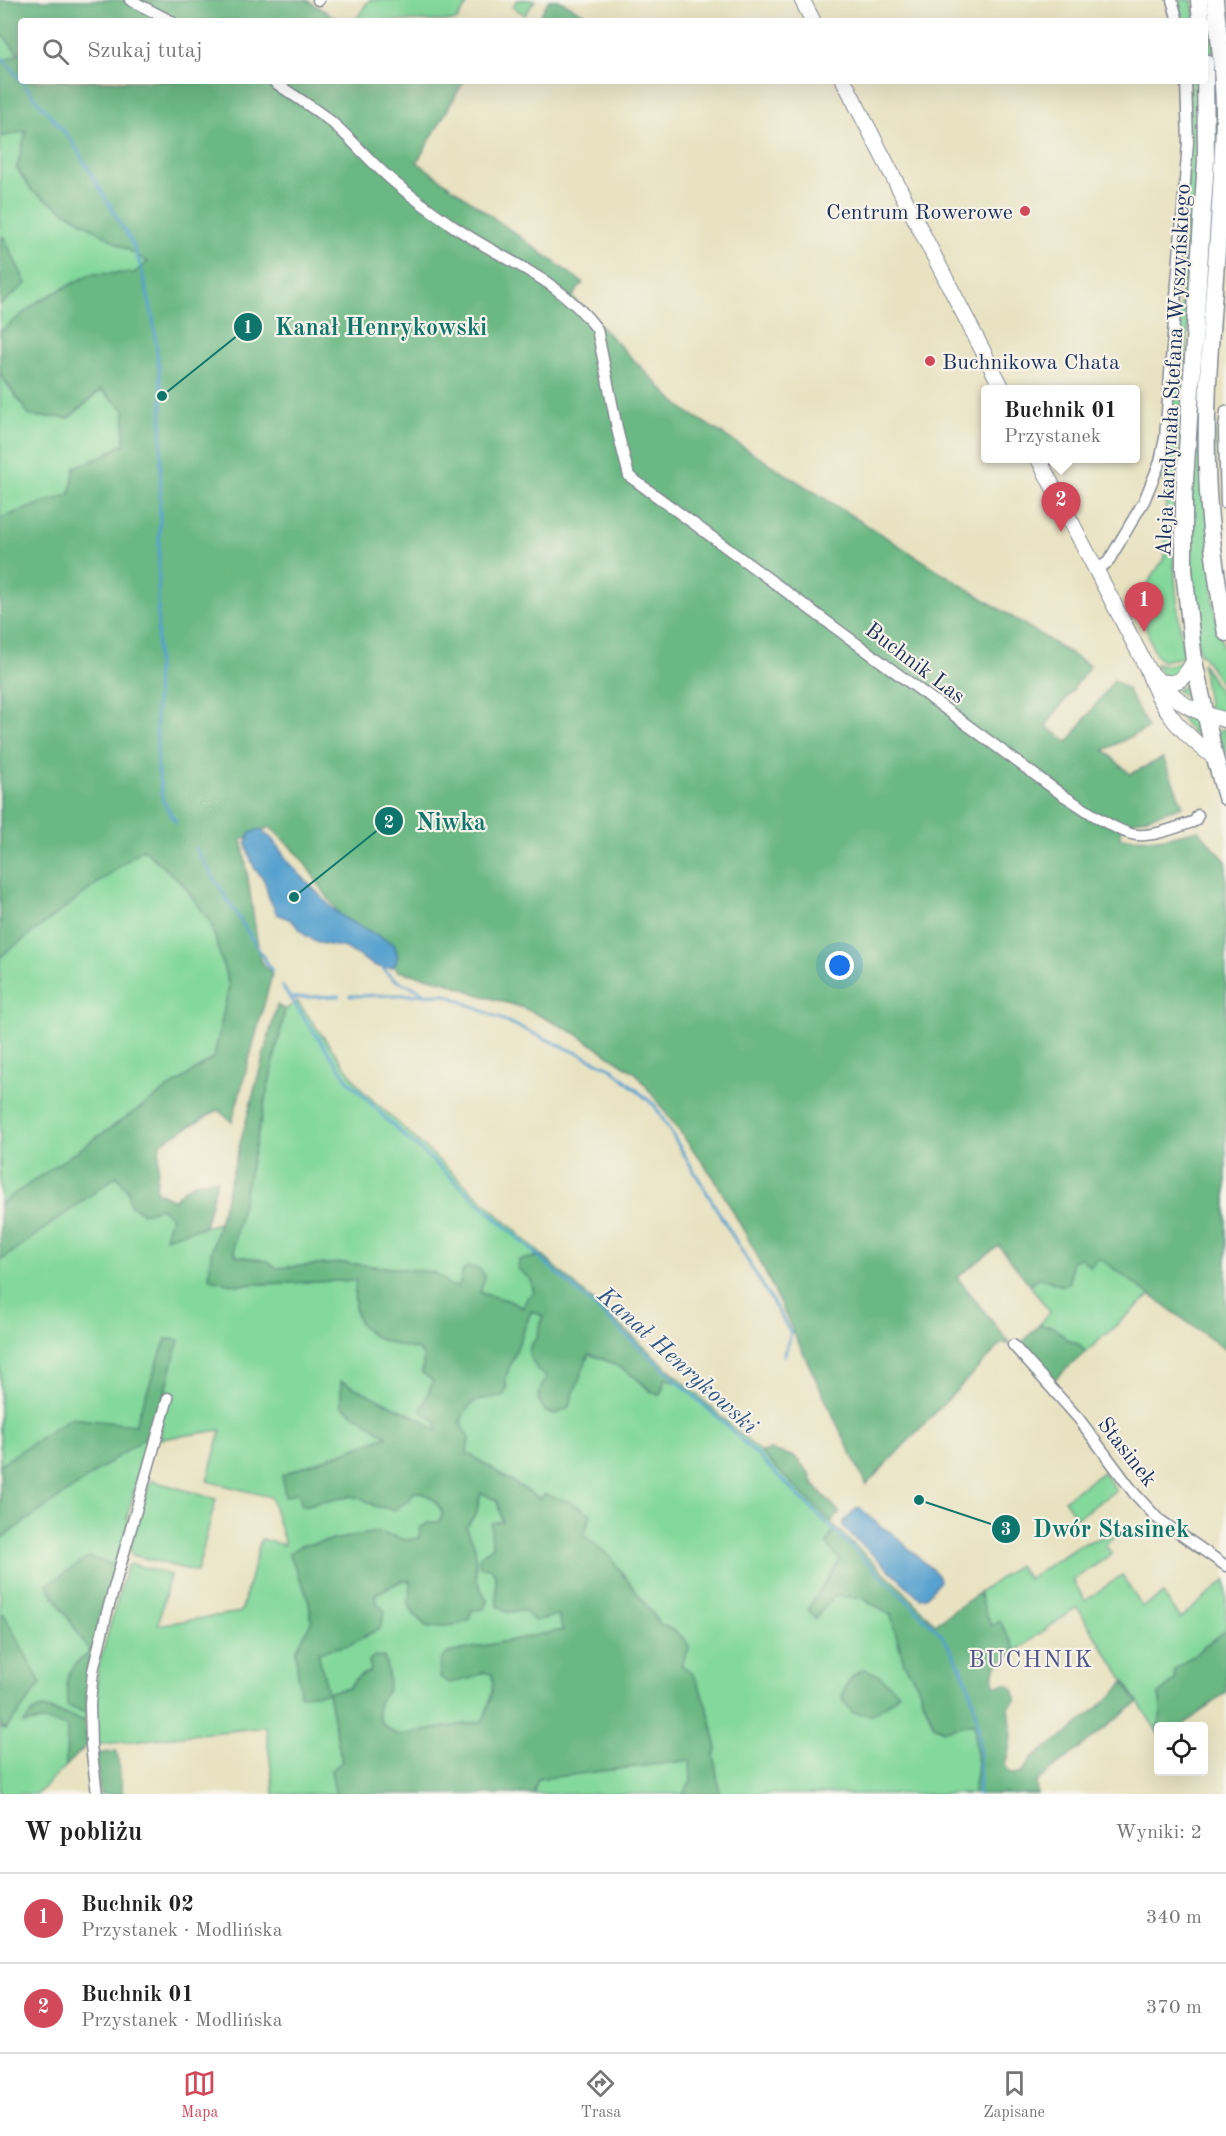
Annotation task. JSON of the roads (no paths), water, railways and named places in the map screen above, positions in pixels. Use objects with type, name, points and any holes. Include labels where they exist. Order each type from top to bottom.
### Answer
[{"type":"main road","points":[[802,0],[811,18]]},
{"type":"main road","points":[[1199,0],[1201,18]]},
{"type":"main road","name":"Aleja kardynała Stefana Wyszyńskiego","points":[[1215,0],[1224,121],[1209,379],[1207,465],[1211,534],[1226,633]]},
{"type":"main road","points":[[846,84],[1000,385]]},
{"type":"main road","name":"Aleja kardynała Stefana Wyszyńskiego","points":[[1205,84],[1206,160],[1184,535],[1187,609],[1194,661],[1226,797]]},
{"type":"main road","points":[[1040,463],[1147,668],[1155,692],[1181,730],[1215,758]]},
{"type":"main road","points":[[1160,681],[1171,683],[1180,681],[1194,661]]},
{"type":"main road","points":[[1147,668],[1186,707],[1226,720]]},
{"type":"street","points":[[130,0],[165,18]]},
{"type":"street","points":[[1172,0],[1177,18]]},
{"type":"street","name":"Buchnik Las","points":[[277,84],[329,121],[386,176],[423,204],[470,237],[542,277],[572,300],[588,316],[597,328],[629,476],[1060,794],[1086,810],[1132,834],[1162,832],[1197,818]]},
{"type":"street","points":[[1096,570],[1108,562],[1144,501],[1161,462],[1165,438],[1188,142],[1186,84]]},
{"type":"street","points":[[1226,411],[1224,431],[1226,504]]},
{"type":"street","name":"Stasinek","points":[[1013,1345],[1079,1419],[1134,1493],[1157,1518],[1226,1566]]},
{"type":"street","points":[[97,1794],[91,1746],[90,1703],[93,1671],[106,1616],[168,1398]]},
{"type":"water","points":[[260,829],[273,840],[289,863],[333,909],[346,919],[394,944],[397,956],[393,967],[383,968],[373,965],[346,948],[320,943],[306,936],[291,920],[277,914],[264,880],[255,869],[246,844],[250,833]]},
{"type":"water","points":[[860,1508],[881,1527],[892,1533],[939,1576],[940,1581],[926,1597],[920,1598],[844,1528],[843,1523],[856,1509]]},
{"type":"waterway","name":"Kanał Henrykowski","points":[[0,55],[18,76]]},
{"type":"waterway","name":"Kanał Henrykowski","points":[[24,84],[72,141],[133,245],[141,267],[153,317],[162,396],[156,716],[158,771],[163,801],[176,822]]},
{"type":"waterway","name":"Kanał Henrykowski","points":[[195,848],[272,971]]},
{"type":"waterway","points":[[383,968],[394,979],[425,995]]},
{"type":"waterway","name":"Kanał Henrykowski","points":[[282,986],[347,1079],[388,1121],[724,1423],[940,1633],[963,1672],[975,1709],[980,1749],[978,1794]]},
{"type":"waterway","points":[[350,996],[445,994],[611,1068],[655,1106],[791,1333],[784,1356]]},
{"type":"waterway","points":[[290,998],[339,996]]},
{"type":"place","name":"Centrum Rowerowe","points":[[1025,211]]},
{"type":"place","name":"Buchnikowa Chata","points":[[930,361]]},
{"type":"place","name":"Kanał Henrykowski","points":[[162,396]]},
{"type":"place","name":"Buchnik 01","points":[[1061,532]]},
{"type":"place","name":"Buchnik 02","points":[[1144,632]]},
{"type":"place","name":"Niwka","points":[[294,897]]},
{"type":"place","name":"Dwór Stasinek","points":[[919,1500]]},
{"type":"district","name":"BUCHNIK","points":[[1031,1659]]}]
